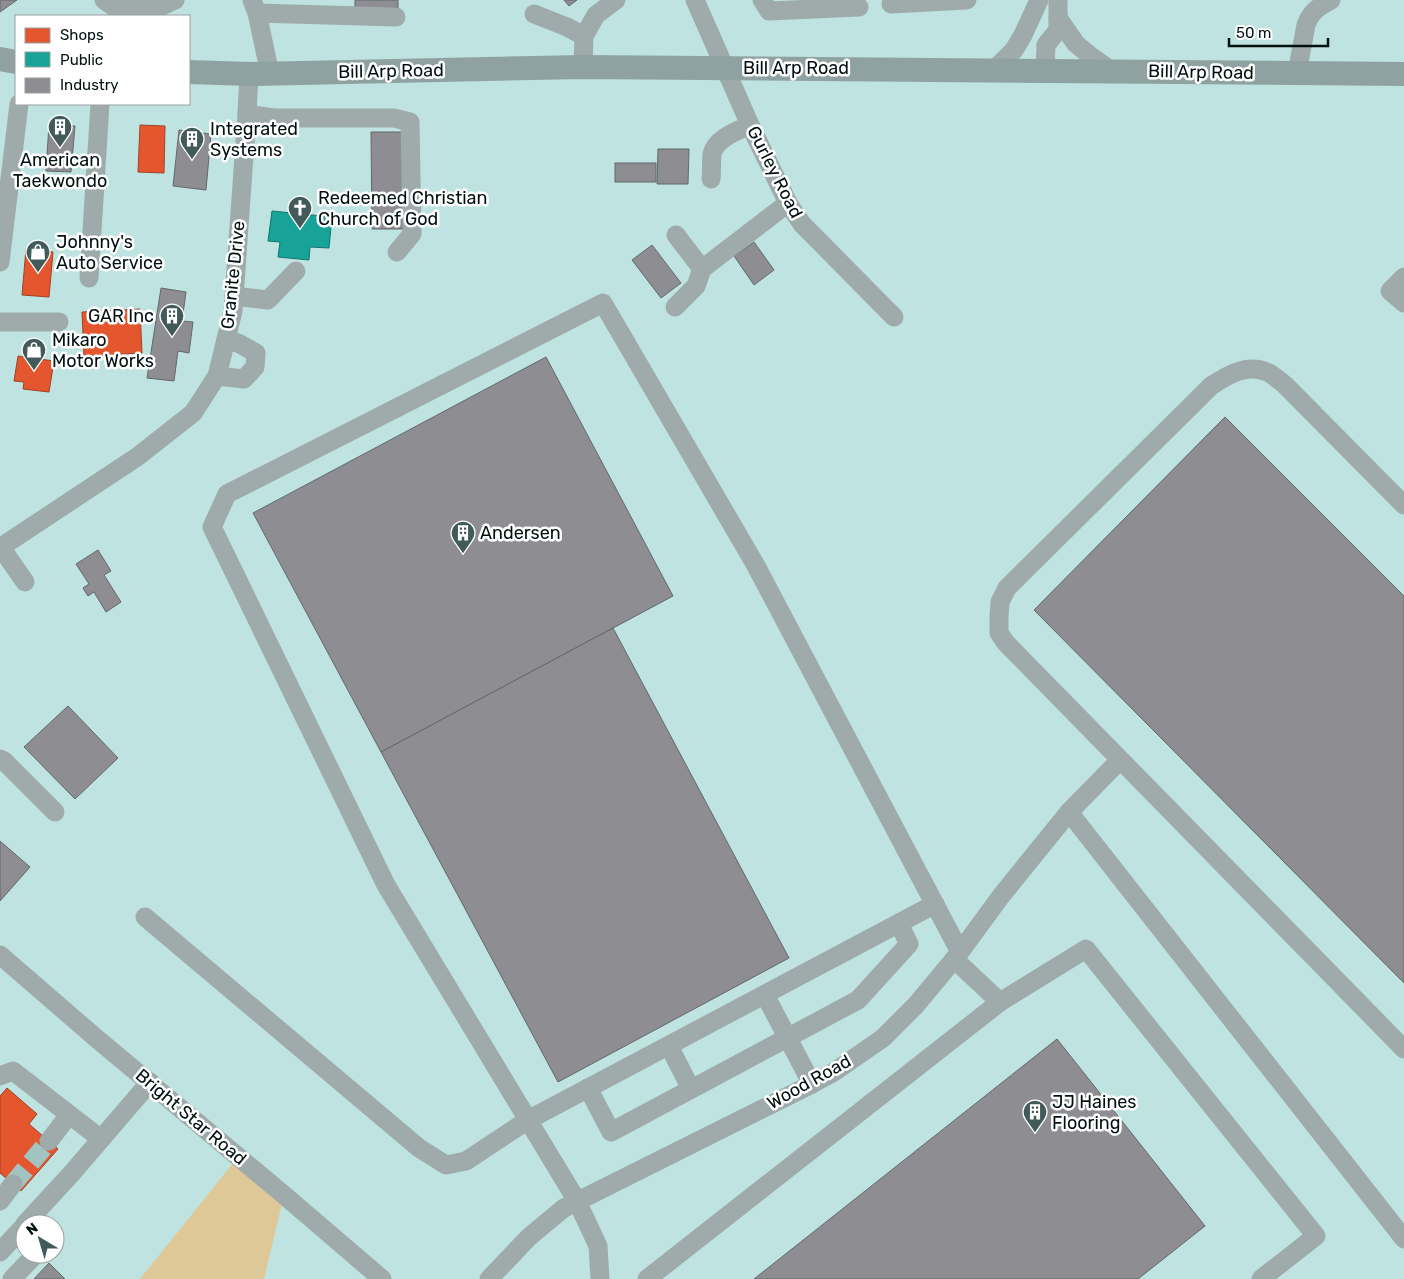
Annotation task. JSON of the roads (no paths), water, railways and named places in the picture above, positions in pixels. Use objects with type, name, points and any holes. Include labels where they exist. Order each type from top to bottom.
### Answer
[{"type":"main road","points":[[0,59],[15,62]]},
{"type":"main road","name":"Bill Arp Road","points":[[190,72],[259,74],[582,67],[1404,74]]},
{"type":"street","points":[[104,0],[117,9],[157,8],[175,0]]},
{"type":"street","points":[[582,67],[584,36],[596,15],[616,0]]},
{"type":"street","name":"Gurley Road","points":[[695,0],[750,124],[788,203],[802,224],[894,317]]},
{"type":"street","points":[[766,6],[788,0]]},
{"type":"street","points":[[766,6],[967,0]]},
{"type":"street","points":[[1039,0],[1040,36],[1046,45],[1045,70]]},
{"type":"street","points":[[994,70],[1019,43],[1039,0]]},
{"type":"street","points":[[1297,73],[1308,18],[1314,10],[1332,0]]},
{"type":"street","points":[[255,6],[396,17]]},
{"type":"street","name":"Granite Drive","points":[[0,546],[137,457],[193,413],[217,376],[233,311],[247,114],[259,74],[255,6]]},
{"type":"street","points":[[1046,45],[1058,30],[1058,9]]},
{"type":"street","points":[[1058,9],[1076,44],[1112,71]]},
{"type":"street","points":[[534,14],[584,36]]},
{"type":"street","points":[[0,262],[19,105]]},
{"type":"street","points":[[89,278],[100,105]]},
{"type":"street","points":[[247,114],[274,118],[394,118],[410,122],[412,234],[397,252]]},
{"type":"street","points":[[711,179],[712,153],[718,144],[750,124]]},
{"type":"street","points":[[674,307],[696,286],[702,269],[788,203]]},
{"type":"street","points":[[676,235],[702,269]]},
{"type":"street","points":[[234,296],[268,300],[296,271]]},
{"type":"street","points":[[1404,277],[1390,291],[1404,303]]},
{"type":"street","points":[[600,1279],[598,1246],[577,1201],[386,885],[212,527],[227,494],[603,304],[755,564],[935,904],[957,956],[1000,1002]]},
{"type":"street","points":[[0,322],[59,322]]},
{"type":"street","points":[[217,376],[244,379],[255,367],[256,353],[226,339]]},
{"type":"street","points":[[1404,505],[1284,384],[1270,373],[1251,368],[1229,374],[1211,386],[1007,588],[1000,602],[998,618],[999,633],[1006,643],[1404,1050]]},
{"type":"street","points":[[0,546],[25,582]]},
{"type":"street","points":[[0,759],[55,812]]},
{"type":"street","name":"Wood Road","points":[[489,1279],[529,1238],[564,1208],[812,1084],[834,1072],[882,1038],[916,1005],[957,956],[1001,896],[1069,812],[1120,760]]},
{"type":"street","points":[[1069,812],[1398,1217],[1404,1238]]},
{"type":"street","points":[[145,917],[419,1148],[446,1165],[466,1160],[528,1120],[935,904]]},
{"type":"street","points":[[588,1088],[611,1132],[858,1000],[909,944],[898,924]]},
{"type":"street","points":[[647,1279],[1000,1002],[1086,949],[1316,1236],[1261,1279]]},
{"type":"street","name":"Bright Star Road","points":[[0,955],[96,1038],[284,1194],[371,1275]]},
{"type":"street","points":[[765,995],[812,1084]]},
{"type":"street","points":[[669,1046],[692,1089]]},
{"type":"street","points":[[0,1076],[13,1071],[101,1138]]},
{"type":"street","points":[[34,1214],[150,1082]]},
{"type":"street","points":[[49,1141],[69,1115]]},
{"type":"street","points":[[0,1201],[13,1184]]},
{"type":"street","points":[[0,1252],[15,1235]]},
{"type":"street","points":[[12,1279],[26,1264]]},
{"type":"tunnel","points":[[13,1184],[49,1141]]},
{"type":"place","name":"American Taekwondo","points":[[60,148]]},
{"type":"place","name":"Integrated Systems","points":[[192,160]]},
{"type":"place","name":"Redeemed Christian Church of God","points":[[300,229]]},
{"type":"place","name":"Johnny's Auto Service","points":[[38,273]]},
{"type":"place","name":"GAR Inc","points":[[172,337]]},
{"type":"place","name":"Mikaro Motor Works","points":[[34,371]]},
{"type":"place","name":"Andersen","points":[[463,554]]},
{"type":"place","name":"JJ Haines Flooring","points":[[1035,1133]]}]
